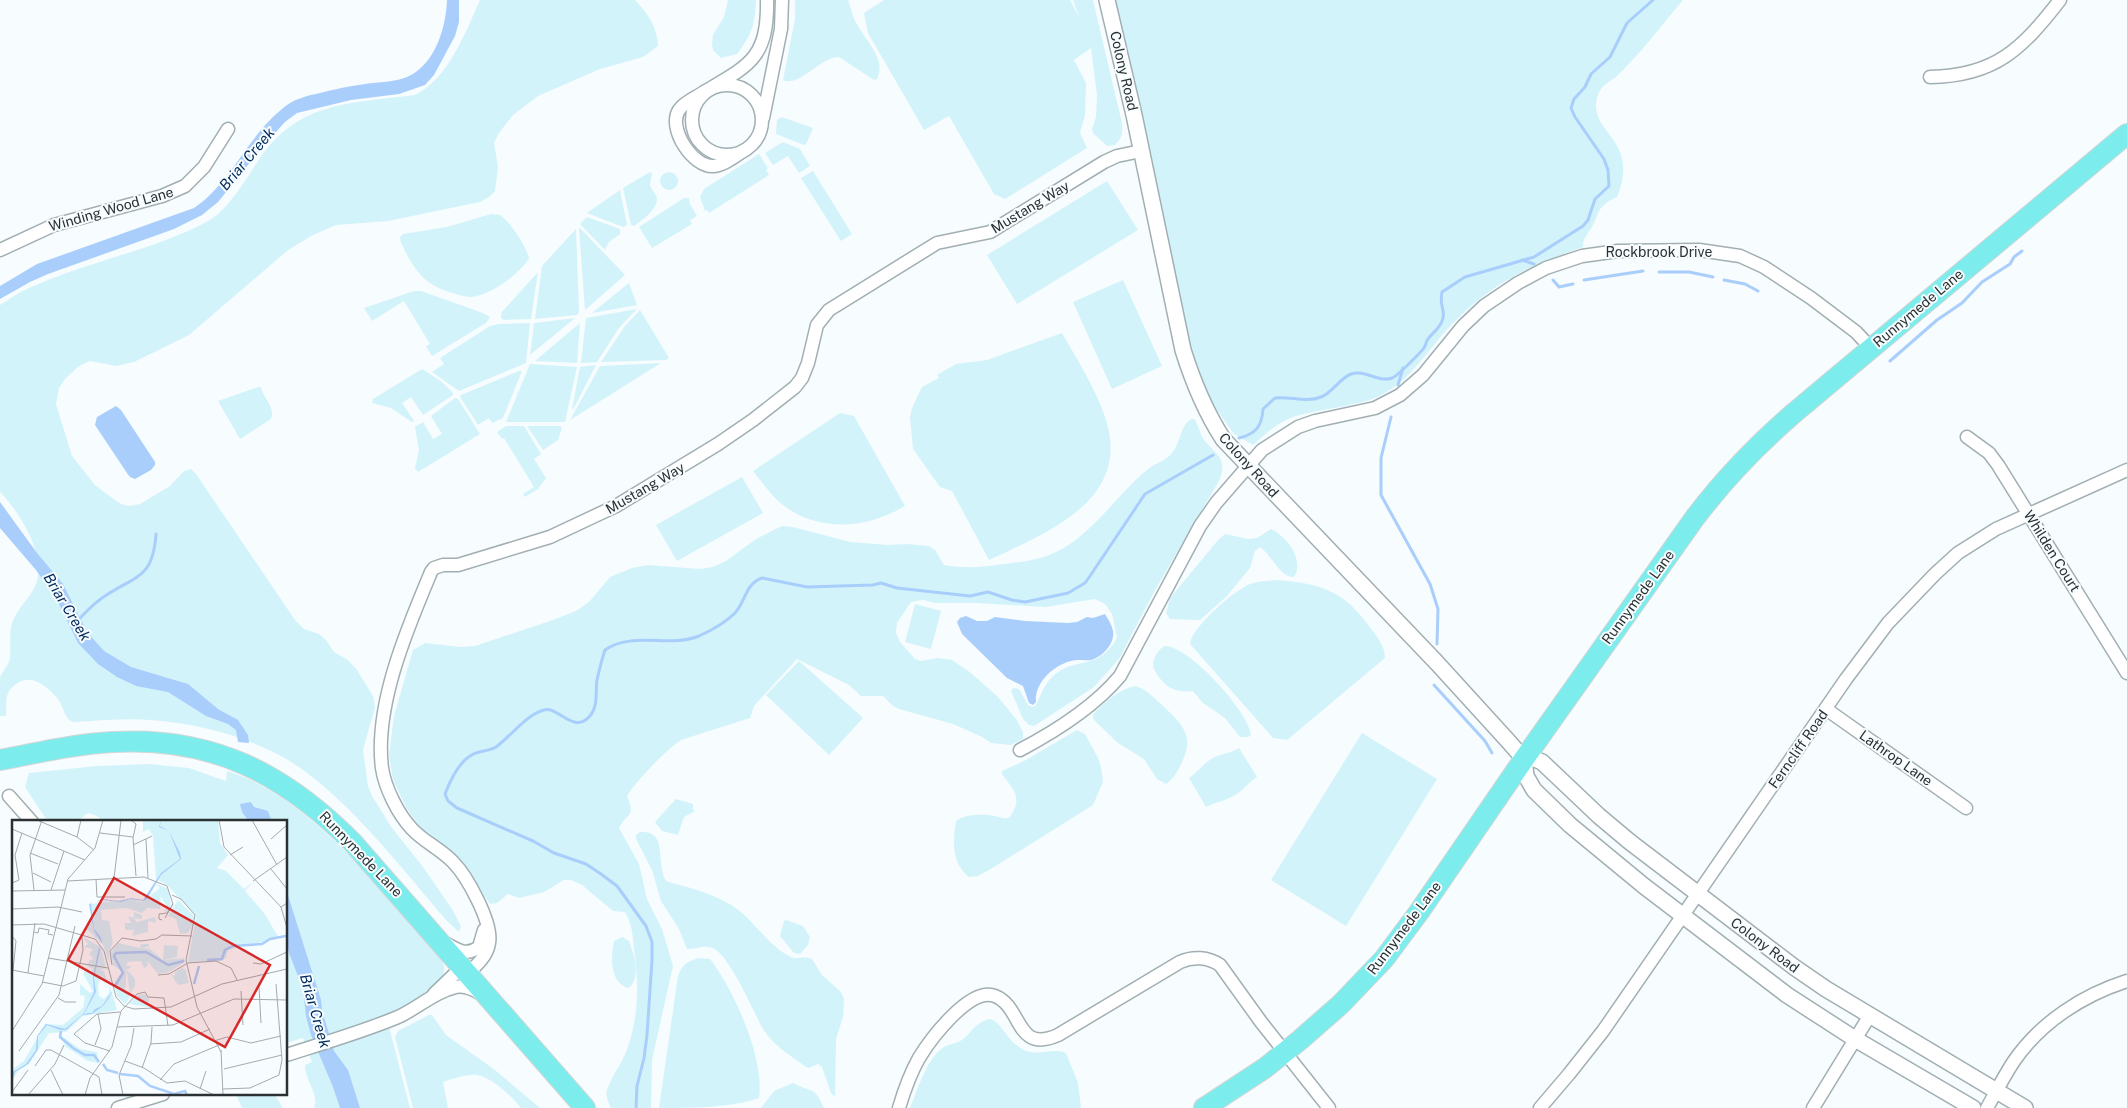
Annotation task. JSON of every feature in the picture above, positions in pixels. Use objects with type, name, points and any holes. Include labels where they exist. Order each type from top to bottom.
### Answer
[{"type":"main road","name":"Runnymede Lane","points":[[1204,1108],[1248,1080],[1286,1052],[1341,1004],[1384,959],[1419,912],[1524,758],[1717,490],[1746,457],[1778,426],[2127,134]]},
{"type":"main road","name":"Runnymede Lane","points":[[0,760],[73,746],[131,741],[174,744],[235,760],[288,787],[328,818],[367,858],[584,1108]]},
{"type":"street","points":[[768,0],[766,32],[758,53],[745,67],[683,106],[676,116],[677,127],[687,149],[700,162],[713,166],[720,164],[745,150],[759,134],[780,36],[782,0]]},
{"type":"street","name":"Colony Road","points":[[1107,0],[1141,151],[1174,312],[1191,375],[1218,432],[1437,663],[1524,758],[1526,776],[1538,794],[1607,857],[1769,983],[1855,1039],[1973,1108]]},
{"type":"street","points":[[1930,77],[1954,76],[1969,72],[2009,54],[2028,40],[2060,0]]},
{"type":"street","points":[[708,90],[718,86],[729,85],[740,87],[750,93],[759,106],[762,123]]},
{"type":"street","name":"Winding Wood Lane","points":[[0,250],[54,225],[162,196],[185,186],[204,167],[228,129]]},
{"type":"street","name":"Mustang Way","points":[[483,915],[465,876],[454,862],[417,834],[406,821],[385,782],[382,770],[383,721],[389,685],[434,568],[443,565],[458,566],[536,543],[602,513],[650,486],[753,420],[795,386],[807,368],[817,324],[829,310],[937,244],[990,232],[1104,162],[1118,156],[1141,151]]},
{"type":"street","name":"Rockbrook Drive","points":[[1020,750],[1090,705],[1110,688],[1120,676],[1200,526],[1248,465],[1272,443],[1298,427],[1315,421],[1375,408],[1400,395],[1423,375],[1463,326],[1493,299],[1541,270],[1596,253],[1639,250],[1699,250],[1724,253],[1748,259],[1780,276],[1839,318],[1871,348]]},
{"type":"street","name":"Whilden Court","points":[[1967,437],[1993,458],[2127,673]]},
{"type":"street","name":"Ferncliff Road","points":[[1540,1108],[1592,1046],[1880,632],[1942,566],[1983,536],[2127,470]]},
{"type":"street","name":"Lathrop Lane","points":[[1826,709],[1966,808]]},
{"type":"street","name":"Colony Road","points":[[1524,758],[1542,762],[1599,816],[1806,976],[2025,1108]]},
{"type":"street","points":[[10,796],[30,820]]},
{"type":"street","points":[[438,938],[461,951],[474,950],[479,947],[483,938],[483,915]]},
{"type":"street","points":[[431,998],[444,982],[479,963],[489,945],[489,930],[483,915]]},
{"type":"street","points":[[898,1108],[911,1073],[931,1040],[954,1015],[979,996],[992,995],[1005,1002],[1024,1032],[1035,1039],[1054,1036],[1180,962],[1204,958],[1216,962],[1223,969],[1261,1022],[1329,1108]]},
{"type":"street","points":[[1987,1108],[2024,1048],[2050,1022],[2090,996],[2127,981]]},
{"type":"street","points":[[288,1054],[400,1016],[431,998],[461,986],[474,990],[494,1004]]},
{"type":"street","points":[[1813,1108],[1870,1015]]},
{"type":"street","points":[[118,1108],[156,1098]]},
{"type":"shaded area","points":[[480,0],[635,0],[651,21],[656,32],[658,46],[643,57],[600,69],[538,96],[513,115],[494,143],[498,167],[495,191],[489,197],[480,202],[388,221],[336,225],[311,236],[287,251],[189,335],[134,362],[116,366],[90,361],[79,366],[65,379],[59,388],[56,404],[72,456],[95,485],[121,504],[129,506],[140,504],[170,486],[184,471],[191,469],[295,620],[304,629],[319,634],[326,640],[334,652],[348,660],[357,670],[373,696],[375,707],[363,750],[368,786],[392,828],[423,867],[452,909],[461,926],[459,932],[447,921],[388,851],[343,804],[295,765],[271,751],[228,734],[166,721],[121,719],[72,722],[67,717],[58,699],[50,691],[41,683],[30,680],[19,682],[10,689],[7,697],[6,716],[0,716],[0,678],[10,658],[12,623],[35,586],[38,570],[37,558],[29,533],[15,510],[0,492],[0,305],[22,292],[51,279],[166,240],[210,220],[231,200],[275,139],[292,125],[310,115],[349,103],[415,95],[437,78],[447,66],[462,40]]},
{"type":"shaded area","points":[[728,0],[756,0],[755,16],[752,29],[737,54],[721,58],[713,50],[713,35],[724,17]]},
{"type":"shaded area","points":[[795,0],[848,0],[856,23],[877,58],[879,72],[877,79],[874,80],[839,57],[824,62],[796,80],[783,80],[795,19]]},
{"type":"shaded area","points":[[884,0],[1070,0],[1079,17],[1073,0],[1093,0],[1122,123],[1121,138],[1115,145],[1107,146],[1093,133],[1097,95],[1091,48],[1074,60],[1086,83],[1085,115],[1080,133],[1087,148],[1005,199],[994,194],[949,116],[924,130],[868,33],[864,13]]},
{"type":"shaded area","points":[[1115,0],[1683,0],[1634,58],[1599,93],[1596,106],[1597,113],[1620,152],[1623,175],[1617,197],[1605,204],[1599,211],[1584,240],[1583,247],[1531,268],[1485,295],[1447,329],[1406,377],[1385,393],[1364,401],[1287,419],[1253,445],[1234,434],[1214,406],[1194,364],[1180,306],[1152,159]]},
{"type":"shaded area","points":[[782,117],[813,128],[806,144],[804,145],[776,134],[777,120]]},
{"type":"shaded area","points":[[783,142],[800,149],[810,166],[799,173],[788,156],[773,165],[765,153]]},
{"type":"shaded area","points":[[759,154],[768,168],[766,170],[769,175],[709,213],[707,210],[705,211],[700,197],[704,189]]},
{"type":"shaded area","points":[[813,171],[852,234],[841,241],[801,178]]},
{"type":"shaded area","points":[[650,172],[652,173],[650,185],[657,197],[655,207],[634,226],[631,225],[623,188]]},
{"type":"shaded area","points":[[665,172],[673,172],[678,177],[676,188],[665,190],[660,185],[660,177]]},
{"type":"shaded area","points":[[1107,181],[1138,230],[1017,304],[987,255]]},
{"type":"shaded area","points":[[620,190],[627,225],[623,227],[587,213]]},
{"type":"shaded area","points":[[684,198],[689,198],[690,204],[697,216],[690,220],[692,224],[652,248],[639,227]]},
{"type":"shaded area","points":[[491,214],[500,215],[513,228],[522,242],[529,259],[518,272],[504,283],[480,295],[472,297],[460,295],[430,283],[414,266],[400,241],[400,237],[403,234],[447,227]]},
{"type":"shaded area","points":[[587,217],[620,229],[620,234],[609,242],[605,250],[580,224]]},
{"type":"shaded area","points":[[576,229],[579,312],[577,315],[535,319],[542,266]]},
{"type":"shaded area","points":[[579,229],[625,275],[585,310]]},
{"type":"shaded area","points":[[538,272],[531,319],[504,320],[501,318],[501,313]]},
{"type":"shaded area","points":[[1123,280],[1162,366],[1112,389],[1073,302]]},
{"type":"shaded area","points":[[629,283],[637,305],[592,313]]},
{"type":"shaded area","points":[[414,291],[421,291],[490,317],[486,323],[432,356],[426,346],[430,344],[404,301],[372,321],[364,308]]},
{"type":"shaded area","points":[[637,309],[619,328],[597,362],[581,363],[586,318]]},
{"type":"shaded area","points":[[640,310],[669,358],[666,360],[601,362],[625,326]]},
{"type":"shaded area","points":[[575,318],[530,355],[534,323]]},
{"type":"shaded area","points":[[530,323],[526,363],[459,391],[432,372],[444,364],[440,358],[490,326]]},
{"type":"shaded area","points":[[580,323],[577,363],[535,361]]},
{"type":"shaded area","points":[[1062,333],[1090,383],[1104,414],[1110,443],[1108,469],[1097,490],[1081,508],[1037,537],[989,560],[952,491],[940,487],[913,449],[910,417],[912,408],[922,387],[939,378],[937,375],[956,364],[987,360]]},
{"type":"shaded area","points":[[661,363],[570,420],[600,366]]},
{"type":"shaded area","points":[[530,364],[577,367],[565,422],[506,422]]},
{"type":"shaded area","points":[[596,365],[574,408],[572,409],[580,367]]},
{"type":"shaded area","points":[[422,369],[442,382],[453,395],[423,415],[411,397],[402,403],[414,421],[412,422],[391,408],[372,403],[373,399]]},
{"type":"shaded area","points":[[522,371],[503,418],[492,423],[489,418],[478,425],[460,397],[461,395]]},
{"type":"shaded area","points":[[261,387],[271,407],[271,419],[240,439],[218,401]]},
{"type":"shaded area","points":[[455,398],[458,399],[480,434],[418,472],[415,468],[419,450],[415,427],[423,422],[433,439],[442,434],[431,416]]},
{"type":"shaded area","points":[[840,413],[854,416],[905,506],[873,520],[857,523],[824,523],[808,519],[778,501],[753,471]]},
{"type":"shaded area","points":[[1191,419],[1194,419],[1203,438],[1221,460],[1222,471],[1220,479],[1154,592],[1119,659],[1094,687],[1034,726],[1029,725],[1023,719],[1011,691],[1013,688],[1019,689],[1028,705],[1035,706],[1045,686],[1053,676],[1070,666],[1095,659],[1110,649],[1117,638],[1112,614],[1105,604],[1095,599],[1046,607],[977,603],[935,603],[923,600],[911,602],[897,623],[896,633],[900,642],[915,659],[921,661],[938,658],[952,660],[971,673],[998,697],[1016,719],[1023,732],[1023,739],[1011,745],[991,743],[953,724],[899,709],[883,696],[861,696],[849,685],[797,659],[754,706],[750,718],[681,740],[637,782],[627,796],[631,808],[630,814],[619,828],[639,864],[647,899],[662,929],[673,966],[652,1060],[651,1108],[611,1108],[607,1099],[607,1092],[611,1080],[624,1057],[636,1014],[637,975],[631,925],[625,912],[613,911],[582,885],[571,880],[564,880],[544,892],[519,898],[508,894],[497,903],[490,904],[455,855],[420,828],[406,807],[393,780],[389,755],[394,716],[413,650],[425,643],[460,647],[475,646],[553,620],[576,611],[589,602],[610,577],[632,568],[648,565],[700,569],[713,567],[726,561],[756,539],[782,526],[793,527],[850,542],[929,546],[935,550],[944,565],[952,566],[990,566],[1042,557],[1068,546],[1092,526],[1136,479],[1150,467],[1168,457],[1175,448],[1184,426]]},
{"type":"shaded area","points":[[506,426],[524,426],[541,454],[534,459],[546,478],[538,489],[525,497],[523,494],[534,487],[504,438],[502,439],[497,432]]},
{"type":"shaded area","points":[[527,426],[560,426],[562,428],[558,440],[543,450]]},
{"type":"shaded area","points":[[742,477],[763,513],[677,561],[656,525]]},
{"type":"shaded area","points":[[1271,529],[1288,543],[1296,556],[1297,570],[1294,577],[1284,574],[1260,547],[1255,551],[1250,568],[1226,597],[1200,620],[1170,619],[1166,613],[1170,598],[1219,539],[1225,534],[1248,539],[1257,538]]},
{"type":"shaded area","points":[[1277,580],[1320,587],[1342,598],[1352,606],[1377,636],[1385,654],[1385,658],[1287,740],[1273,738],[1190,644],[1192,637],[1205,620],[1224,601],[1250,584]]},
{"type":"shaded area","points":[[915,604],[941,611],[931,649],[905,642]]},
{"type":"shaded area","points":[[1165,646],[1188,656],[1216,682],[1240,711],[1251,735],[1240,737],[1225,718],[1203,703],[1193,691],[1179,691],[1169,687],[1161,679],[1153,667],[1156,655]]},
{"type":"shaded area","points":[[799,661],[863,718],[829,755],[766,695]]},
{"type":"shaded area","points":[[1135,686],[1147,692],[1170,712],[1181,725],[1187,737],[1186,753],[1182,762],[1176,774],[1166,784],[1157,779],[1144,759],[1118,743],[1093,719],[1093,715],[1112,697],[1123,690]]},
{"type":"shaded area","points":[[1077,730],[1085,734],[1101,767],[1103,782],[1093,805],[989,870],[978,876],[969,877],[963,871],[956,858],[954,836],[956,821],[974,815],[1010,817],[1016,804],[1016,799],[1002,771],[1024,761]]},
{"type":"shaded area","points":[[1362,733],[1437,779],[1346,926],[1271,880]]},
{"type":"shaded area","points":[[1239,748],[1257,777],[1232,797],[1206,807],[1189,778],[1213,758]]},
{"type":"shaded area","points":[[149,764],[189,768],[226,781],[227,771],[258,784],[288,802],[316,824],[369,877],[444,965],[439,982],[432,989],[413,1002],[386,1015],[410,1108],[314,1108],[314,1092],[305,1070],[305,1065],[312,1062],[303,1038],[288,1042],[288,820],[102,820],[88,813],[79,820],[47,820],[25,787],[29,773],[97,766]]},
{"type":"shaded area","points":[[676,799],[693,804],[693,810],[695,811],[684,817],[678,835],[662,831],[655,822]]},
{"type":"shaded area","points":[[640,832],[655,836],[660,849],[661,865],[666,881],[705,893],[733,906],[782,952],[792,957],[812,959],[822,975],[841,992],[844,999],[843,1017],[836,1039],[835,1097],[831,1093],[822,1067],[818,1064],[809,1068],[806,1067],[767,1035],[729,964],[716,950],[709,947],[687,949],[679,929],[661,901],[652,870],[636,839],[636,835]]},
{"type":"shaded area","points":[[784,921],[803,926],[810,937],[808,945],[800,954],[794,953],[780,936]]},
{"type":"shaded area","points":[[622,937],[629,941],[636,966],[635,979],[628,988],[617,980],[612,961],[614,941]]},
{"type":"shaded area","points":[[698,958],[710,959],[738,1006],[757,1064],[760,1082],[759,1098],[723,1106],[659,1108],[678,976],[685,964]]},
{"type":"shaded area","points":[[432,1015],[446,1035],[495,1070],[540,1108],[521,1108],[507,1093],[495,1084],[483,1077],[473,1075],[443,1082],[448,1108],[413,1108],[395,1037],[398,1031]]},
{"type":"shaded area","points":[[990,1019],[998,1024],[1013,1042],[1024,1050],[1034,1053],[1061,1051],[1066,1053],[1078,1083],[1081,1108],[910,1108],[922,1077],[935,1055],[943,1047],[962,1040],[978,1024]]},
{"type":"shaded area","points":[[793,1083],[815,1092],[824,1108],[761,1108],[774,1091]]},
{"type":"shaded area","points":[[237,1096],[275,1096],[283,1108],[242,1108]]},
{"type":"water","name":"Briar Creek","points":[[447,0],[459,0],[459,22],[455,36],[434,75],[425,85],[399,94],[351,100],[297,113],[285,122],[265,144],[218,202],[202,215],[174,229],[48,274],[0,299],[0,286],[37,264],[194,208],[218,186],[270,120],[295,100],[337,89],[402,79],[417,71],[432,55],[437,44],[444,22]]},
{"type":"water","points":[[116,406],[121,410],[155,462],[151,470],[135,479],[127,473],[95,425],[97,417]]},
{"type":"water","name":"Briar Creek","points":[[0,502],[37,553],[63,584],[87,632],[104,651],[131,667],[188,684],[218,709],[238,720],[248,735],[249,743],[238,742],[236,730],[228,724],[206,716],[168,692],[136,686],[117,677],[98,664],[78,643],[58,602],[36,570],[0,528]]},
{"type":"water","points":[[1105,614],[1113,631],[1112,641],[1107,649],[1091,660],[1076,660],[1058,666],[1046,676],[1038,688],[1036,702],[1033,705],[1029,703],[1023,686],[1007,678],[962,634],[957,622],[960,618],[966,616],[977,621],[987,621],[995,617],[1025,621],[1068,623]]},
{"type":"water","points":[[251,802],[254,807],[268,811],[271,820],[248,820],[242,812],[240,804]]},
{"type":"water","name":"Briar Creek","points":[[288,895],[321,1000],[322,1010],[334,1051],[348,1070],[360,1108],[340,1108],[311,1035],[306,1016],[303,989],[289,953]]},
{"type":"waterway","points":[[1239,438],[1254,432],[1261,420],[1263,409],[1275,398],[1315,399],[1325,395],[1347,376],[1356,373],[1382,379],[1394,377],[1420,353],[1428,339],[1441,325],[1443,315],[1442,292],[1465,277],[1534,257],[1583,226],[1588,220],[1595,199],[1609,186],[1608,170],[1604,159],[1575,117],[1571,108],[1574,99],[1585,87],[1591,74],[1610,57],[1627,23],[1653,0]]},
{"type":"waterway","points":[[1890,361],[1937,320],[1962,303],[1982,282],[2010,264],[2014,257],[2022,251]]},
{"type":"waterway","points":[[1522,260],[1534,264]]},
{"type":"waterway","points":[[1584,280],[1643,271]]},
{"type":"waterway","points":[[1659,272],[1689,272],[1713,277]]},
{"type":"waterway","points":[[1553,280],[1559,287],[1573,284]]},
{"type":"waterway","points":[[1724,280],[1745,284],[1758,291]]},
{"type":"waterway","points":[[1398,385],[1403,368]]},
{"type":"waterway","points":[[1391,417],[1381,458],[1381,495],[1430,584],[1438,609],[1437,644]]},
{"type":"waterway","points":[[636,1108],[637,1086],[647,1035],[652,960],[652,942],[646,926],[617,886],[586,864],[554,853],[533,841],[457,808],[448,801],[445,794],[452,778],[462,763],[473,754],[496,747],[538,712],[549,710],[577,723],[583,721],[589,717],[594,708],[597,680],[605,650],[627,641],[676,641],[699,636],[718,626],[735,613],[752,584],[762,578],[807,587],[873,585],[881,583],[897,588],[970,596],[988,592],[1025,602],[1068,593],[1085,583],[1145,494],[1213,455]]},
{"type":"waterway","name":"Briar Creek","points":[[78,620],[101,598],[141,574],[151,559],[156,534]]},
{"type":"waterway","points":[[1434,685],[1485,741],[1492,753]]}]
